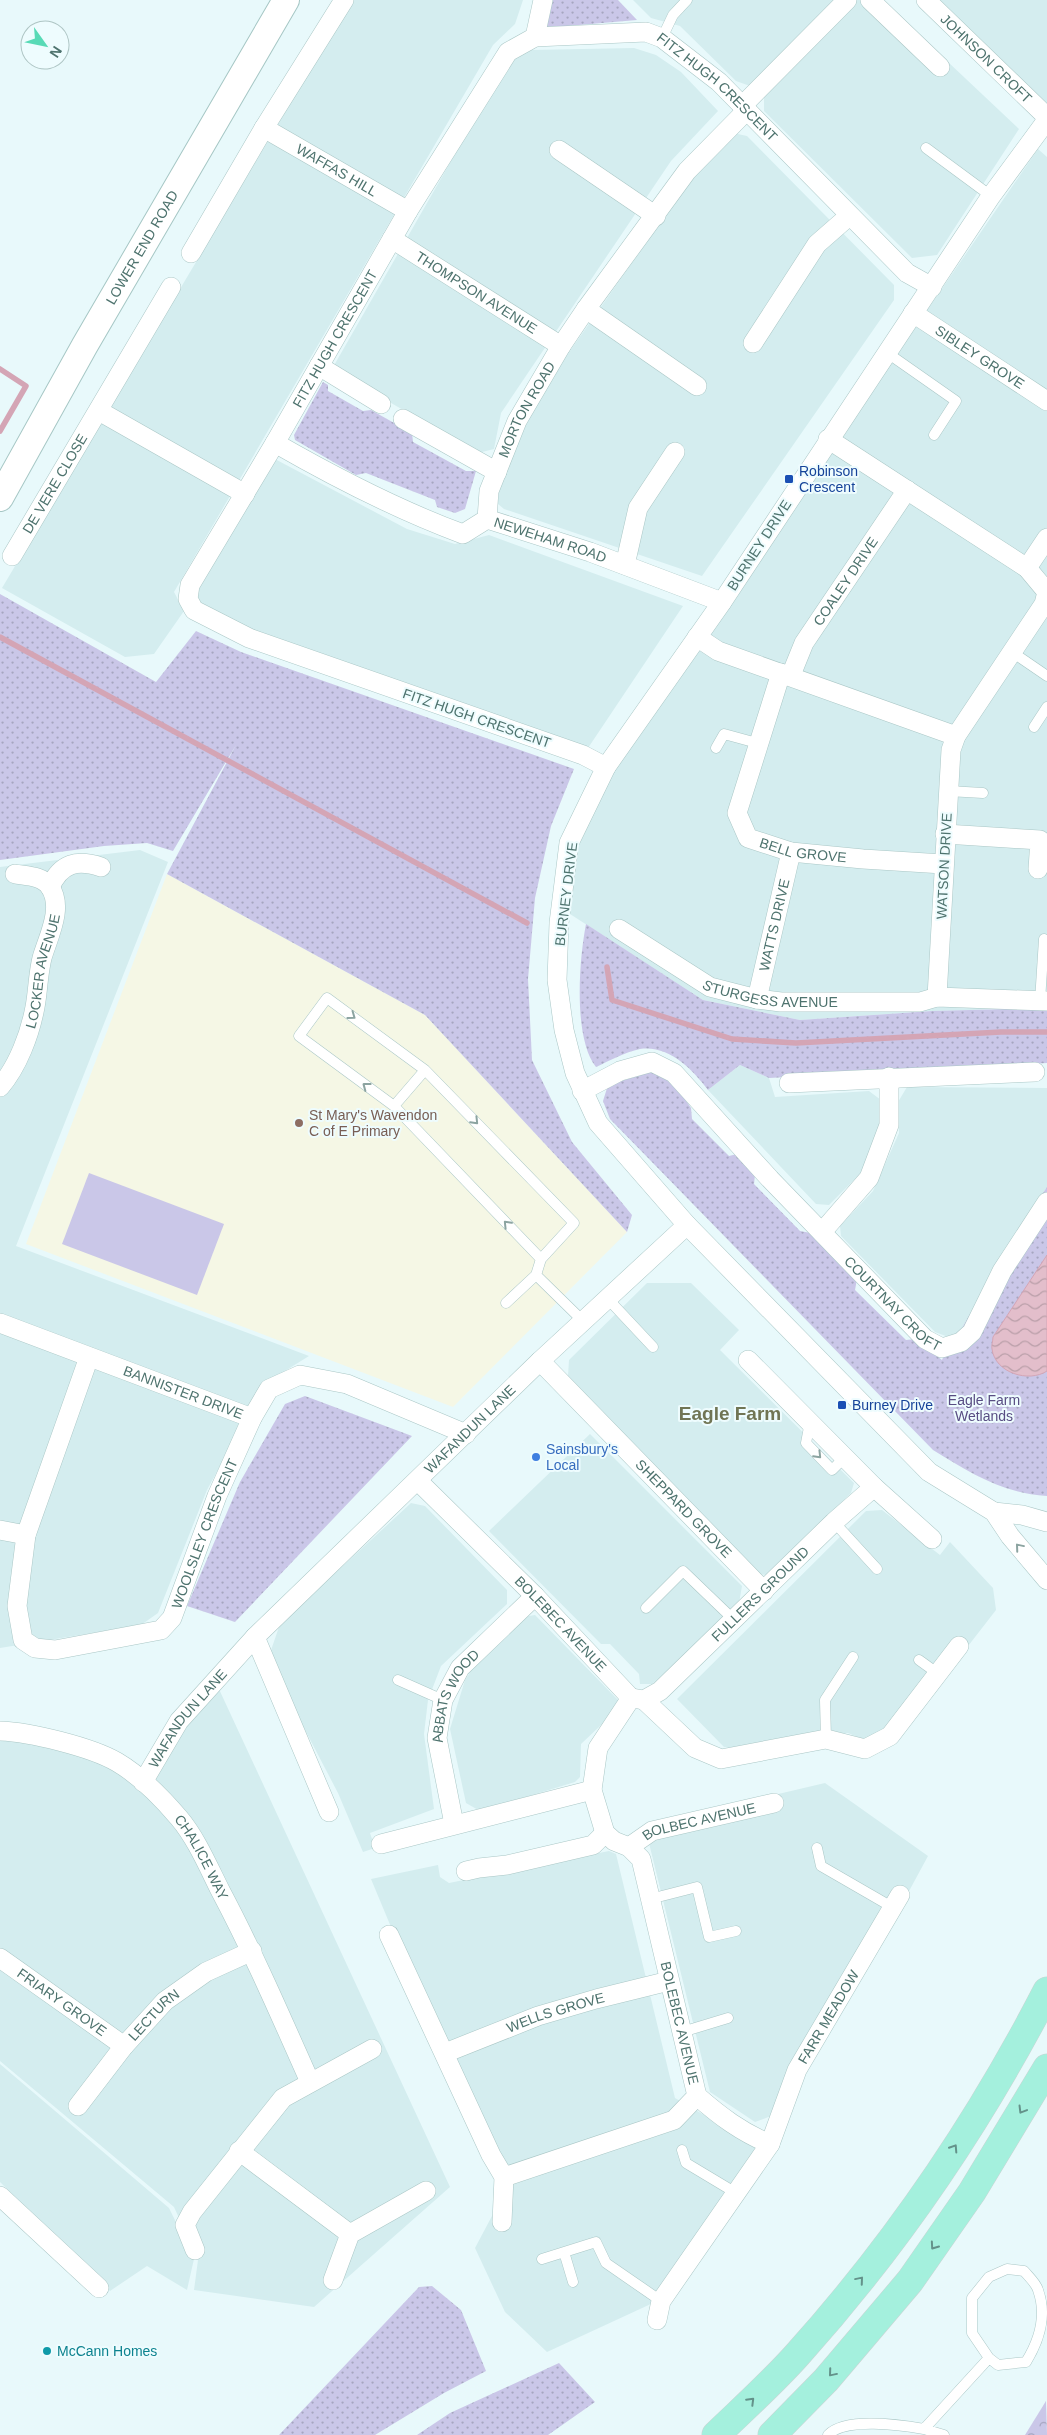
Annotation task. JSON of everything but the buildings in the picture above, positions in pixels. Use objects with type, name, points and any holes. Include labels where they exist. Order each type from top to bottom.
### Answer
[{"type":"highway","points":[[716,2435],[796,2356],[878,2259],[1012,2059],[1047,1991]]},
{"type":"highway","points":[[772,2435],[826,2380],[910,2281],[972,2192],[1047,2068]]},
{"type":"street","name":"LOWER END ROAD","points":[[0,498],[85,345],[286,0]]},
{"type":"street","points":[[191,252],[264,128],[344,0]]},
{"type":"street","points":[[535,37],[543,0]]},
{"type":"street","name":"MORTON ROAD","points":[[487,519],[489,491],[517,421],[561,346],[586,309],[656,216],[687,171],[847,0]]},
{"type":"street","points":[[870,0],[940,67]]},
{"type":"street","name":"JOHNSON CROFT","points":[[926,0],[1047,119]]},
{"type":"street","name":"FITZ HUGH CRESCENT","points":[[606,767],[583,755],[249,638],[194,610],[188,599],[190,585],[275,443],[408,211],[508,52],[535,37],[646,32],[662,38],[719,82],[907,273],[932,287]]},
{"type":"street","name":"BURNEY DRIVE","points":[[994,1512],[929,1472],[687,1225],[598,1123],[574,1073],[564,1030],[557,980],[559,923],[569,843],[606,767],[722,602],[886,352],[1047,119]]},
{"type":"street","name":"WAFFAS HILL","points":[[264,128],[408,211]]},
{"type":"street","points":[[559,150],[656,216]]},
{"type":"street","points":[[754,343],[818,244],[849,216]]},
{"type":"street","name":"THOMPSON AVENUE","points":[[392,239],[561,346]]},
{"type":"street","name":"DE VERE CLOSE","points":[[12,556],[171,287]]},
{"type":"street","points":[[586,309],[698,386]]},
{"type":"street","name":"SIBLEY GROVE","points":[[913,313],[1047,401]]},
{"type":"street","points":[[319,366],[381,404]]},
{"type":"street","points":[[99,411],[245,494]]},
{"type":"street","points":[[403,419],[497,472]]},
{"type":"street","points":[[697,636],[718,651],[956,736],[1044,604],[1047,592],[1027,568],[828,439]]},
{"type":"street","name":"NEWEHAM ROAD","points":[[275,443],[320,469],[418,517],[463,534],[487,519],[624,565],[722,602]]},
{"type":"street","points":[[624,565],[638,508],[675,452]]},
{"type":"street","name":"COALEY DRIVE","points":[[786,674],[804,643],[907,490]]},
{"type":"street","points":[[1027,568],[1047,538]]},
{"type":"street","name":"BELL GROVE","points":[[786,674],[757,743],[737,813],[748,838],[791,852],[943,864]]},
{"type":"street","name":"WATSON DRIVE","points":[[937,997],[948,791],[951,750],[956,736]]},
{"type":"street","points":[[946,834],[1040,840],[1038,869]]},
{"type":"street","name":"WATTS DRIVE","points":[[757,999],[791,852]]},
{"type":"street","points":[[15,874],[37,878],[50,887],[57,873],[66,867],[85,861],[101,867]]},
{"type":"street","name":"LOCKER AVENUE","points":[[0,1087],[10,1075],[24,1043],[35,1008],[39,972],[54,922],[55,904],[50,887]]},
{"type":"street","name":"STURGESS AVENUE","points":[[619,929],[710,987],[757,999],[781,1002],[920,1002],[937,997],[1044,1001]]},
{"type":"street","name":"COURTNAY CROFT","points":[[582,1091],[620,1071],[652,1062],[674,1073],[770,1179],[925,1339],[942,1348],[961,1342],[972,1332],[1002,1272],[1047,1202]]},
{"type":"street","points":[[789,1083],[1035,1072]]},
{"type":"street","points":[[822,1232],[869,1178],[889,1125],[889,1078]]},
{"type":"street","name":"WAFANDUN LANE","points":[[143,1782],[179,1721],[255,1637],[540,1361],[687,1225]]},
{"type":"street","name":"BANNISTER DRIVE","points":[[0,1323],[252,1418],[269,1389],[300,1375],[347,1384],[466,1434]]},
{"type":"street","name":"WOOLSLEY CRESCENT","points":[[89,1357],[26,1535],[17,1606],[23,1640],[35,1648],[55,1650],[161,1630],[172,1618],[217,1496],[252,1418]]},
{"type":"street","points":[[748,1360],[874,1486],[932,1539]]},
{"type":"street","name":"SHEPPARD GROVE","points":[[540,1361],[764,1591]]},
{"type":"street","name":"BOLEBEC AVENUE","points":[[418,1481],[637,1699]]},
{"type":"street","name":"FULLERS GROUND","points":[[637,1699],[660,1691],[834,1522],[874,1486]]},
{"type":"street","points":[[994,1512],[1022,1515],[1047,1522]]},
{"type":"street","points":[[994,1512],[1010,1536],[1047,1580]]},
{"type":"street","points":[[0,1530],[26,1535]]},
{"type":"street","name":"ABBATS WOOD","points":[[454,1824],[438,1738],[444,1700],[460,1668],[535,1596]]},
{"type":"street","points":[[255,1637],[328,1812]]},
{"type":"street","points":[[466,1871],[507,1866],[593,1845],[605,1834],[592,1790],[598,1748],[637,1699],[694,1748],[722,1759],[826,1739],[865,1749],[890,1736],[959,1646]]},
{"type":"street","name":"CHALICE WAY","points":[[0,1731],[59,1742],[93,1751],[117,1762],[143,1782],[184,1825],[252,1951],[310,2082]]},
{"type":"street","points":[[381,1844],[592,1790]]},
{"type":"street","name":"BOLBEC AVENUE","points":[[629,1847],[652,1831],[774,1804]]},
{"type":"street","name":"BOLEBEC AVENUE","points":[[504,2177],[674,2120],[697,2096],[641,1859],[629,1847],[614,1841],[605,1834]]},
{"type":"street","name":"FARR MEADOW","points":[[657,2320],[661,2301],[770,2144],[798,2070],[896,1901]]},
{"type":"street","points":[[389,1934],[491,2154],[504,2177],[502,2222]]},
{"type":"street","name":"LECTURN","points":[[78,2106],[124,2046],[165,2001],[206,1972],[252,1951]]},
{"type":"street","name":"FRIARY GROVE","points":[[0,1958],[124,2046]]},
{"type":"street","name":"WELLS GROVE","points":[[445,2052],[538,2016],[596,1998],[669,1981]]},
{"type":"street","points":[[195,2250],[185,2225],[192,2212],[282,2098],[372,2049]]},
{"type":"street","points":[[697,2096],[738,2129],[770,2144]]},
{"type":"street","points":[[239,2151],[350,2234]]},
{"type":"street","points":[[333,2280],[350,2234],[426,2191]]},
{"type":"street","points":[[0,2196],[99,2288]]},
{"type":"lane","points":[[662,38],[673,15],[687,0]]},
{"type":"lane","points":[[926,148],[992,196]]},
{"type":"lane","points":[[886,352],[956,401],[934,435]]},
{"type":"lane","points":[[1012,652],[1047,676]]},
{"type":"lane","points":[[1034,727],[1047,707]]},
{"type":"lane","points":[[716,748],[724,734],[757,743]]},
{"type":"lane","points":[[948,791],[983,793]]},
{"type":"lane","points":[[1044,939],[1044,1001]]},
{"type":"lane","points":[[506,1303],[536,1275],[541,1258],[574,1223],[425,1070],[327,998],[299,1036],[394,1106],[541,1258]]},
{"type":"lane","points":[[394,1106],[425,1070]]},
{"type":"lane","points":[[536,1275],[584,1322]]},
{"type":"lane","points":[[608,1299],[653,1347]]},
{"type":"lane","points":[[834,1522],[876,1569]]},
{"type":"lane","points":[[646,1608],[683,1571],[734,1620]]},
{"type":"lane","points":[[826,1739],[825,1700],[853,1657]]},
{"type":"lane","points":[[919,1660],[937,1673]]},
{"type":"lane","points":[[398,1680],[444,1700]]},
{"type":"lane","points":[[817,1848],[821,1866],[896,1901]]},
{"type":"lane","points":[[650,1899],[697,1887],[709,1937],[736,1931]]},
{"type":"lane","points":[[682,2032],[728,2018]]},
{"type":"lane","points":[[682,2150],[686,2162],[736,2193]]},
{"type":"lane","points":[[542,2259],[596,2242],[606,2263],[661,2301]]},
{"type":"lane","points":[[564,2252],[573,2282]]},
{"type":"lane","points":[[1007,2269],[1024,2270],[1038,2290],[1043,2316],[1036,2346],[1026,2362],[998,2365],[989,2358],[972,2333],[972,2298],[989,2277],[1007,2269]]},
{"type":"lane","points":[[924,2429],[989,2358]]},
{"type":"lane","points":[[828,2435],[834,2429],[884,2423],[924,2429],[944,2435]]},
{"type":"shaded area","points":[[352,0],[523,0],[515,24],[493,45],[174,592],[184,611],[154,654],[125,657],[2,588]]},
{"type":"shaded area","points":[[633,0],[833,0],[750,86],[736,81],[680,26],[651,18]]},
{"type":"shaded area","points":[[857,0],[861,0],[938,74],[948,62],[1019,129],[937,255],[912,258],[764,111],[764,97]]},
{"type":"shaded area","points":[[934,0],[1047,0],[1047,113]]},
{"type":"shaded area","points":[[634,48],[656,55],[681,72],[718,111],[671,161],[501,413],[494,449],[478,453],[332,369],[510,58],[531,50]]},
{"type":"shaded area","points":[[733,133],[747,136],[894,285],[894,300],[702,576],[504,509],[498,504],[499,481],[529,409],[696,172]]},
{"type":"shaded area","points":[[1038,149],[1047,157],[1047,1008],[932,1011],[800,1020],[703,1000],[570,914],[578,845],[611,770]]},
{"type":"shaded area","points":[[273,458],[407,529],[455,544],[489,535],[683,606],[588,748],[257,633],[198,606],[196,586]]},
{"type":"shaded area","points":[[140,850],[168,862],[16,1246],[309,1356],[264,1384],[207,1490],[158,1613],[141,1625],[0,1648],[0,867]]},
{"type":"shaded area","name":"St Mary's Wavendon C of E Primary","points":[[167,874],[425,1015],[627,1232],[453,1407],[26,1244]]},
{"type":"shaded area","points":[[740,1065],[769,1078],[775,1097],[869,1091],[881,1100],[881,1125],[863,1171],[829,1205],[816,1204],[708,1090]]},
{"type":"shaded area","points":[[907,1087],[1047,1088],[1047,1187],[1013,1238],[962,1328],[951,1338],[935,1332],[841,1236],[840,1226],[873,1191],[899,1133],[898,1102]]},
{"type":"shaded area","points":[[647,1283],[691,1283],[739,1330],[720,1350],[854,1483],[851,1493],[767,1575],[757,1574],[568,1376],[569,1360]]},
{"type":"shaded area","points":[[590,1434],[742,1586],[738,1609],[652,1684],[640,1684],[639,1674],[610,1644],[601,1644],[489,1531]]},
{"type":"shaded area","points":[[411,1503],[425,1506],[507,1590],[507,1604],[441,1666],[428,1700],[424,1734],[434,1809],[370,1833],[375,1848],[363,1852],[338,1793],[268,1659],[280,1624]]},
{"type":"shaded area","points":[[882,1510],[940,1555],[950,1542],[993,1588],[996,1610],[965,1650],[883,1735],[869,1742],[848,1733],[818,1734],[739,1749],[724,1747],[677,1699],[866,1511]]},
{"type":"shaded area","points":[[535,1615],[618,1700],[617,1710],[581,1744],[580,1777],[575,1782],[480,1811],[466,1803],[450,1729],[465,1680],[476,1663],[523,1617]]},
{"type":"shaded area","points":[[218,1687],[450,2187],[314,2307],[194,2290],[198,2260],[174,2207],[0,2061],[0,1737],[93,1756],[145,1790],[184,1723]]},
{"type":"shaded area","points":[[825,1783],[928,1856],[908,1893],[893,1888],[771,2116],[755,2122],[710,2092],[648,1839],[777,1812],[774,1795]]},
{"type":"shaded area","points":[[609,1851],[616,1854],[675,2098],[757,2146],[653,2303],[547,2352],[505,2312],[475,2248],[510,2182],[396,1939],[371,1879],[438,1865],[440,1877],[449,1883]]},
{"type":"shaded area","points":[[0,2064],[169,2208],[194,2259],[187,2290],[147,2266],[110,2291],[0,2182]]},
{"type":"green space","points":[[552,0],[618,0],[637,20],[544,28]]},
{"type":"green space","points":[[323,382],[328,385],[328,391],[363,411],[371,410],[412,433],[413,442],[466,471],[476,471],[465,509],[455,513],[437,507],[435,500],[366,473],[356,475],[295,440],[294,435]]},
{"type":"green space","points":[[0,594],[156,682],[196,631],[241,652],[574,769],[551,826],[535,898],[528,979],[532,1060],[572,1142],[632,1215],[627,1232],[425,1015],[167,874],[236,745],[173,851],[147,843],[104,846],[0,860]]},
{"type":"green space","points":[[586,924],[703,1000],[800,1020],[932,1011],[1047,1008],[1047,1063],[769,1078],[740,1065],[708,1090],[695,1074],[679,1060],[661,1051],[651,1049],[634,1050],[596,1067],[589,1054],[581,1019],[581,957]]},
{"type":"green space","name":"Eagle Farm Wetlands","points":[[654,1071],[674,1083],[691,1108],[692,1119],[729,1156],[737,1154],[755,1175],[754,1184],[800,1231],[816,1234],[857,1279],[855,1290],[906,1340],[916,1339],[942,1360],[951,1338],[962,1328],[1013,1238],[1047,1187],[1047,1496],[1015,1491],[1001,1486],[973,1474],[933,1450],[610,1119],[603,1101],[608,1085]]},
{"type":"green space","points":[[89,1173],[224,1224],[197,1295],[62,1244]]},
{"type":"green space","points":[[305,1396],[412,1436],[235,1622],[187,1606],[240,1482],[285,1404]]},
{"type":"green space","points":[[432,2286],[461,2310],[486,2371],[444,2393],[375,2435],[279,2435],[419,2287]]},
{"type":"green space","points":[[559,2363],[595,2402],[548,2435],[417,2435],[450,2413]]},
{"type":"green space","points":[[1046,2401],[1047,2435],[1025,2435]]},
{"type":"water","points":[[1047,1255],[1047,1371],[1031,1376],[1022,1376],[1006,1370],[999,1364],[994,1357],[992,1349],[993,1337]]},
{"type":"waterway","points":[[0,369],[26,386],[0,431]]},
{"type":"waterway","points":[[0,637],[527,923]]},
{"type":"waterway","points":[[607,967],[612,1000],[732,1039],[796,1043],[1001,1032],[1047,1032]]},
{"type":"place","name":"Robinson Crescent","points":[[789,479]]},
{"type":"place","name":"St Mary's Wavendon C of E Primary","points":[[299,1123]]},
{"type":"place","name":"Burney Drive","points":[[842,1405]]},
{"type":"place","name":"Sainsbury's Local","points":[[536,1457]]},
{"type":"place","name":"McCann Homes","points":[[47,2351]]},
{"type":"district","name":"Eagle Farm","points":[[730,1413]]}]
